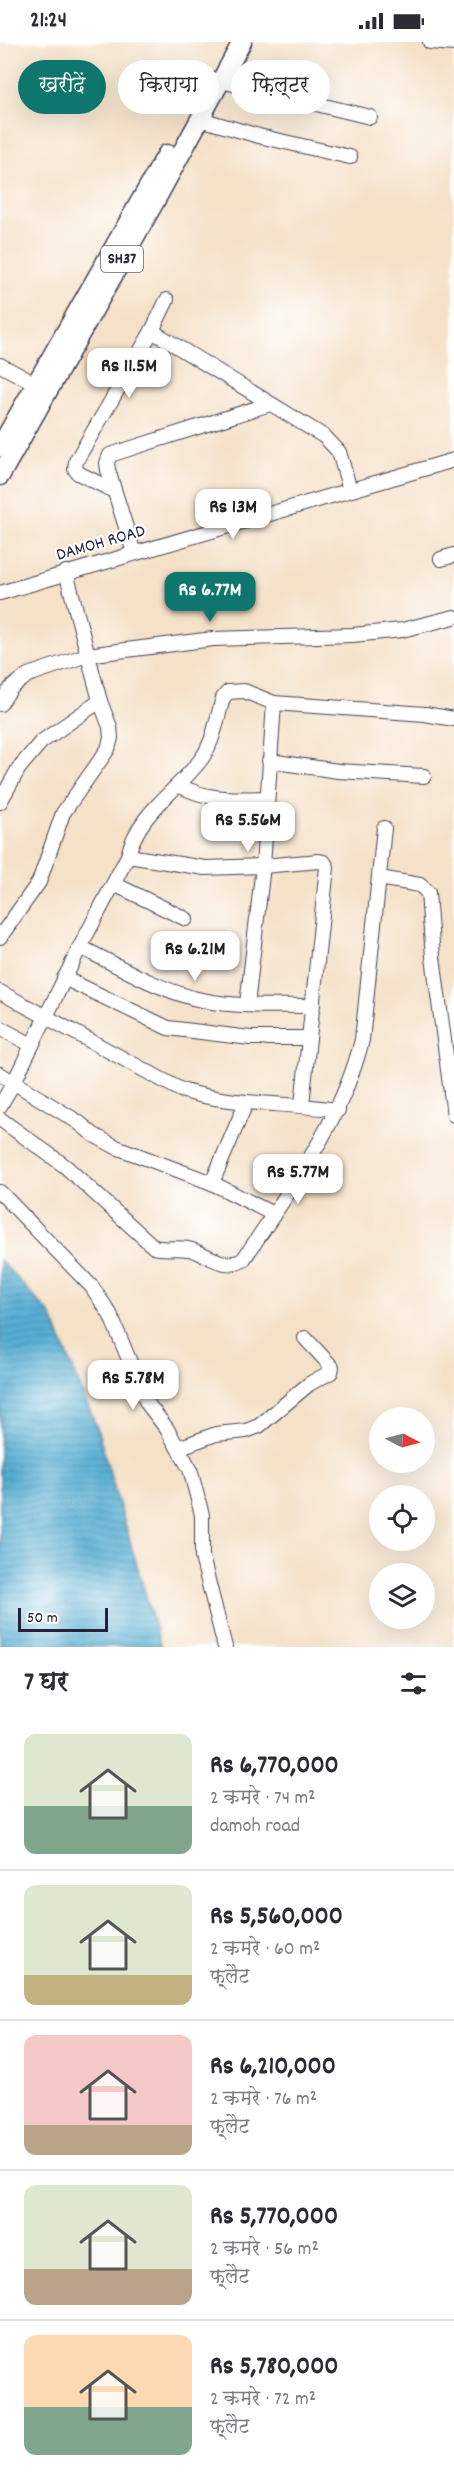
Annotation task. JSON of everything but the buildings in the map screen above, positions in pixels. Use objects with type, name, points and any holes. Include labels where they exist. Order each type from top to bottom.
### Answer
[{"type":"main road","name":"SH37","points":[[0,447],[228,42]]},
{"type":"main road","name":"SH37","points":[[0,476],[242,42]]},
{"type":"street","points":[[430,42],[454,44]]},
{"type":"street","points":[[221,81],[370,117]]},
{"type":"street","points":[[200,119],[259,136],[350,157]]},
{"type":"street","points":[[114,491],[78,473],[75,466],[82,449],[152,331],[167,300]]},
{"type":"street","points":[[152,331],[332,443],[342,458],[350,490]]},
{"type":"street","points":[[0,364],[36,384]]},
{"type":"street","points":[[134,553],[106,463],[110,455],[270,404]]},
{"type":"street","name":"DAMOH ROAD","points":[[0,593],[454,460]]},
{"type":"street","points":[[0,937],[39,882],[63,813],[108,749],[111,738],[110,727],[100,701],[66,573]]},
{"type":"street","points":[[0,704],[11,688],[28,675],[87,655],[213,639],[353,635],[402,630],[454,617]]},
{"type":"street","points":[[0,1106],[64,978],[129,856],[131,846],[147,816],[178,785],[208,748],[223,698],[228,692],[244,691],[274,703],[425,714],[454,719]]},
{"type":"street","points":[[0,802],[19,768],[41,742],[100,701]]},
{"type":"street","points":[[247,1005],[263,866],[274,703]]},
{"type":"street","points":[[269,761],[338,771],[424,776]]},
{"type":"street","points":[[178,785],[195,794],[214,799],[266,798]]},
{"type":"street","points":[[0,1119],[64,1166],[154,1246],[165,1250],[185,1248],[222,1263],[234,1265],[243,1260],[338,1110],[356,1065],[362,1040],[384,828]]},
{"type":"street","points":[[129,856],[205,868],[324,862],[327,867],[302,1104]]},
{"type":"street","points":[[379,878],[420,885],[428,893],[434,957],[452,1067],[454,1115]]},
{"type":"street","points":[[114,884],[186,919]]},
{"type":"street","points":[[80,947],[164,988],[195,999],[247,1005],[313,1006]]},
{"type":"street","points":[[64,978],[168,1028],[250,1038],[309,1038]]},
{"type":"street","points":[[0,992],[181,1090],[204,1097],[246,1103],[254,1101],[302,1104],[338,1110]]},
{"type":"street","points":[[0,1028],[32,1045]]},
{"type":"street","points":[[0,1074],[109,1143],[212,1183],[273,1214]]},
{"type":"street","points":[[212,1183],[246,1103]]},
{"type":"street","points":[[0,1192],[92,1287],[111,1314],[147,1403],[167,1429],[190,1468],[202,1515],[202,1557],[225,1647]]},
{"type":"street","points":[[178,1448],[216,1434],[246,1431],[259,1426],[309,1384],[331,1372],[332,1367],[305,1338]]},
{"type":"water","points":[[0,1260],[51,1315],[96,1425],[161,1647],[0,1647]]}]
